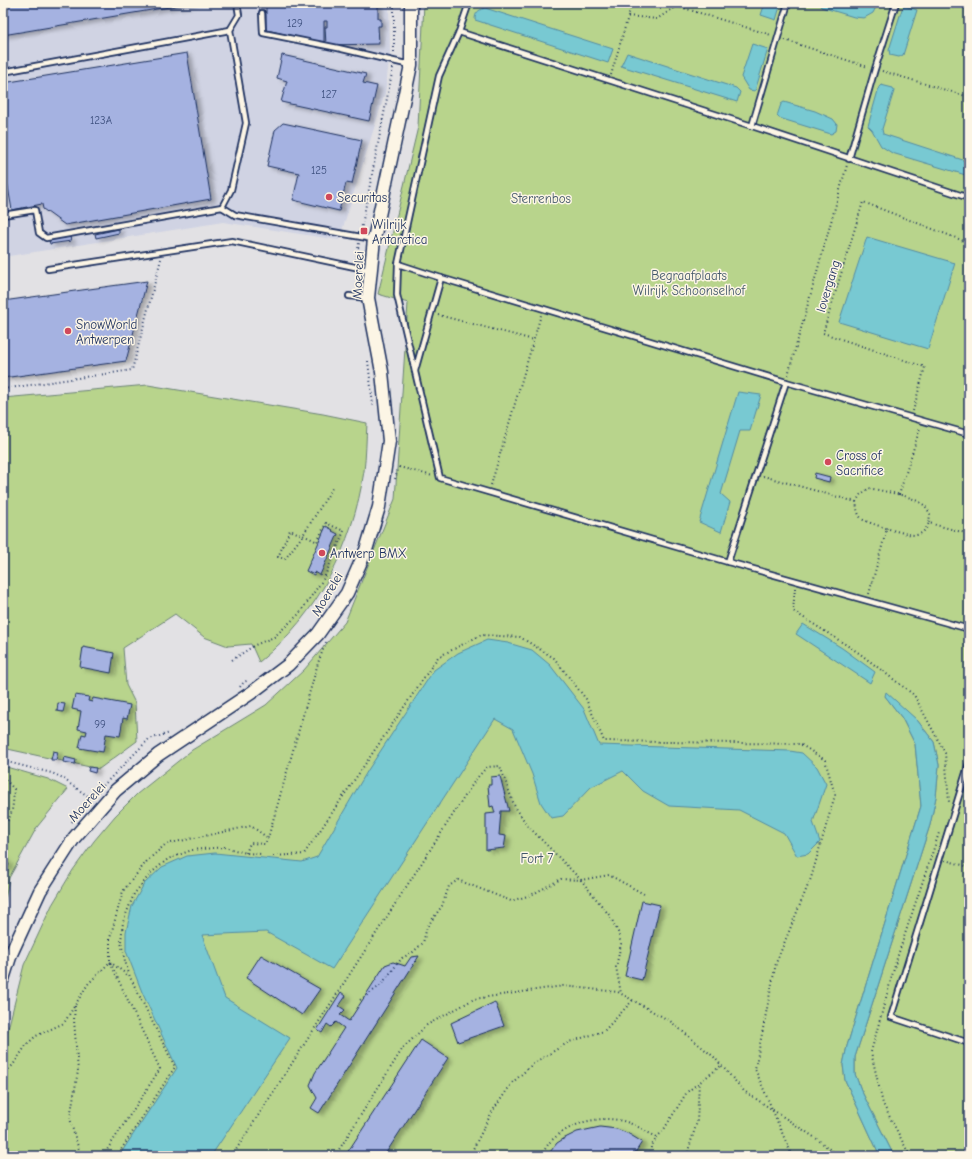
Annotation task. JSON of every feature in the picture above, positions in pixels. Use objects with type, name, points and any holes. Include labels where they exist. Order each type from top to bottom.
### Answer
[{"type":"street","name":"Moerelei","points":[[3,978],[11,954],[40,891],[74,838],[115,791],[158,755],[251,693],[288,665],[318,634],[347,593],[366,550],[379,507],[389,441],[382,372],[368,298],[374,239],[411,65],[411,3]]},
{"type":"lane","points":[[222,207],[231,190],[246,123],[230,30],[239,15],[238,3]]},
{"type":"lane","points":[[469,3],[459,32],[439,76],[398,264],[397,295],[440,478],[728,562],[969,629]]},
{"type":"lane","points":[[752,126],[788,3]]},
{"type":"lane","points":[[849,159],[896,3]]},
{"type":"lane","points":[[262,13],[263,33],[411,65]]},
{"type":"lane","points":[[3,72],[230,30]]},
{"type":"lane","points":[[459,32],[752,126],[969,198]]},
{"type":"lane","points":[[3,215],[34,210],[39,233],[46,238],[222,207],[235,215],[374,239]]},
{"type":"lane","points":[[48,269],[232,241],[371,270]]},
{"type":"lane","points":[[398,264],[786,382],[969,434]]},
{"type":"lane","points":[[414,372],[441,278]]},
{"type":"lane","points":[[349,296],[368,298]]},
{"type":"lane","points":[[728,562],[786,382]]},
{"type":"lane","points":[[969,763],[891,1017],[969,1043]]},
{"type":"path","points":[[358,267],[356,261],[360,236],[394,62],[394,3]]},
{"type":"path","points":[[610,80],[632,3]]},
{"type":"path","points":[[628,16],[657,19],[676,4],[969,98]]},
{"type":"path","points":[[786,382],[849,159]]},
{"type":"path","name":"lovergang","points":[[911,417],[925,368],[823,333],[863,202],[969,242]]},
{"type":"path","points":[[3,389],[132,370],[163,252]]},
{"type":"path","points":[[490,492],[543,308]]},
{"type":"path","points":[[431,314],[534,340]]},
{"type":"path","points":[[367,359],[373,405]]},
{"type":"path","points":[[899,495],[923,421]]},
{"type":"path","points":[[386,463],[440,478]]},
{"type":"path","points":[[756,474],[856,502]]},
{"type":"path","points":[[232,660],[255,645],[274,637],[299,614],[324,578],[344,531],[326,523],[317,542],[303,535],[290,530],[278,557],[285,559],[303,535],[332,487]]},
{"type":"path","points":[[869,488],[899,495],[916,500],[925,506],[930,514],[929,523],[925,531],[915,536],[868,522],[862,519],[857,512],[856,502],[860,495],[869,488]]},
{"type":"path","points":[[929,523],[969,534]]},
{"type":"path","points":[[867,600],[888,528]]},
{"type":"path","points":[[796,581],[793,610],[859,653],[914,695],[945,753],[949,805]]},
{"type":"path","points":[[273,856],[304,854],[438,658],[481,635],[520,637],[554,658],[586,699],[604,741],[800,744],[825,760],[835,795],[811,878],[776,963],[755,1069],[792,1156]]},
{"type":"path","points":[[246,853],[250,843],[265,844],[268,838],[318,663]]},
{"type":"path","points":[[240,687],[244,682],[251,680]]},
{"type":"path","points":[[70,826],[81,808],[149,739],[172,732]]},
{"type":"path","points":[[3,761],[52,772],[91,798]]},
{"type":"path","points":[[232,1156],[476,779],[487,766],[500,766],[514,805],[527,825],[581,880],[610,916],[618,932],[621,944],[616,967],[621,993]]},
{"type":"path","points":[[3,778],[14,789],[13,810],[8,822],[3,826]]},
{"type":"path","points":[[103,1156],[160,1070],[110,962],[110,938],[124,892],[147,861],[166,844],[251,826],[268,838]]},
{"type":"path","points":[[910,1156],[883,1104],[870,1052],[897,958],[939,833]]},
{"type":"path","points":[[117,1156],[175,1067],[124,961],[121,942],[123,922],[134,894],[151,872],[168,859],[192,850],[224,847],[246,853],[262,854]]},
{"type":"path","points":[[940,858],[969,867]]},
{"type":"path","points":[[360,1000],[380,986],[402,958],[423,944],[427,927],[442,906],[449,886],[458,880],[511,901],[532,895],[562,879],[581,880],[609,875],[644,894]]},
{"type":"path","points":[[110,962],[130,976]]},
{"type":"path","points":[[3,1075],[13,1066],[27,1044],[36,1036],[64,1023],[88,984],[110,962]]},
{"type":"path","points":[[335,1156],[403,1048],[427,1025],[474,999],[563,986],[618,992],[670,1021],[714,1057],[744,1091],[817,1139],[838,1156]]},
{"type":"path","points":[[472,1156],[473,1149],[492,1112],[512,1083],[534,1063],[569,1042],[604,1031],[633,1000]]},
{"type":"path","points":[[75,1004],[74,1020],[78,1071],[70,1118],[81,1156]]},
{"type":"path","points":[[650,1156],[651,1147],[663,1131],[687,1092],[722,1065]]},
{"type":"path","points":[[689,1156],[688,1151],[697,1122],[699,1083]]},
{"type":"path","points":[[541,1156],[551,1141],[581,1122],[596,1119],[624,1121],[657,1137]]},
{"type":"shaded area","points":[[3,3],[389,3],[390,53],[385,93],[339,240],[223,222],[3,257]]},
{"type":"green space","points":[[424,3],[969,3],[969,1156],[894,1156],[861,1090],[855,1074],[855,1057],[930,825],[936,797],[939,765],[934,742],[917,720],[885,696],[902,718],[915,744],[921,806],[847,1046],[843,1065],[845,1080],[880,1156],[3,1156],[3,1049],[24,965],[52,905],[73,870],[94,841],[115,816],[137,794],[192,750],[266,705],[304,670],[345,622],[395,499],[408,303],[378,294],[418,127]]},
{"type":"green space","points":[[148,385],[323,414],[367,423],[365,465],[359,499],[342,552],[330,577],[299,623],[259,662],[251,644],[228,646],[204,637],[175,614],[123,648],[126,685],[135,703],[137,741],[99,769],[3,748],[3,398]]},
{"type":"green space","points":[[3,766],[48,779],[68,789],[37,827],[9,878],[3,912]]},
{"type":"water","points":[[765,3],[781,3],[776,20],[761,15]]},
{"type":"water","points":[[818,3],[878,3],[873,13],[864,18],[854,17],[821,7]]},
{"type":"water","points":[[905,6],[917,10],[903,55],[899,57],[890,55],[889,50],[902,9]]},
{"type":"water","points":[[485,8],[613,49],[608,63],[475,20],[477,12]]},
{"type":"water","points":[[752,44],[768,49],[755,91],[749,90],[741,77]]},
{"type":"water","points":[[627,53],[736,88],[740,92],[737,102],[621,66]]},
{"type":"water","points":[[881,85],[893,88],[894,91],[882,129],[883,134],[969,162],[969,176],[892,153],[881,146],[868,126],[879,87]]},
{"type":"water","points":[[784,102],[815,111],[833,119],[837,124],[836,131],[831,134],[779,118],[777,116],[781,104]]},
{"type":"water","points":[[867,237],[955,263],[928,349],[839,322]]},
{"type":"water","points":[[738,392],[761,395],[750,431],[740,431],[721,494],[730,502],[721,532],[699,522]]},
{"type":"water","points":[[803,624],[842,648],[875,672],[870,683],[796,634]]},
{"type":"water","points":[[487,640],[508,643],[532,650],[550,665],[584,709],[599,745],[790,751],[802,753],[817,767],[826,784],[813,822],[820,842],[808,854],[797,856],[784,833],[739,810],[669,806],[643,791],[623,771],[591,787],[563,816],[551,818],[541,803],[532,774],[513,729],[495,719],[332,969],[266,932],[202,935],[225,998],[290,1038],[211,1156],[119,1156],[177,1068],[142,992],[126,951],[126,932],[132,906],[144,884],[162,867],[187,856],[215,853],[302,862],[317,857],[368,770],[434,670],[458,653]]},
{"type":"water","points":[[886,692],[917,720],[934,742],[939,765],[936,797],[930,825],[855,1057],[855,1074],[861,1090],[894,1156],[880,1156],[845,1080],[843,1065],[847,1046],[921,806],[915,744],[902,718],[885,696]]},
{"type":"building","points":[[3,3],[193,3],[3,35]]},
{"type":"building","points":[[266,3],[378,3],[378,4],[266,6]]},
{"type":"building","points":[[378,4],[378,19],[381,19],[381,26],[378,26],[379,44],[326,45],[325,27],[327,27],[327,21],[324,21],[324,43],[266,31],[266,6]]},
{"type":"building","points":[[187,53],[211,199],[65,225],[43,209],[42,204],[12,210],[3,158],[3,83]]},
{"type":"building","points":[[282,55],[366,74],[363,83],[377,86],[369,121],[281,102],[287,81],[277,78]]},
{"type":"building","points":[[283,123],[362,140],[352,184],[346,183],[339,211],[293,200],[299,173],[267,166],[275,130]]},
{"type":"building","points":[[119,229],[119,233],[96,238],[95,234]]},
{"type":"building","points":[[70,237],[71,241],[50,244],[49,240]]},
{"type":"building","name":"SnowWorld Antwerpen","points":[[147,281],[126,361],[3,378],[3,301]]},
{"type":"building","points":[[815,473],[830,477],[829,482],[814,478]]},
{"type":"building","name":"Antwerp BMX","points":[[326,526],[338,534],[320,575],[315,572],[314,575],[306,571]]},
{"type":"building","points":[[83,647],[114,653],[111,673],[80,667]]},
{"type":"building","points":[[75,695],[89,697],[88,701],[92,702],[93,698],[130,705],[127,719],[123,718],[120,736],[106,734],[103,752],[79,748],[82,734],[86,735],[87,731],[78,729],[81,711],[72,709]]},
{"type":"building","points":[[58,703],[65,704],[63,712],[57,711]]},
{"type":"building","points":[[53,751],[58,752],[56,760],[51,760]]},
{"type":"building","points":[[64,757],[76,760],[75,764],[63,762]]},
{"type":"building","points":[[89,767],[96,768],[95,773],[88,771]]},
{"type":"building","points":[[500,776],[509,811],[501,811],[499,835],[506,836],[504,848],[486,850],[486,814],[495,813],[493,806],[490,807],[488,785],[491,785],[491,777]]},
{"type":"building","points":[[3,857],[9,865],[3,869]]},
{"type":"building","points":[[642,901],[660,905],[642,980],[625,976]]},
{"type":"building","points":[[261,955],[320,989],[302,1015],[246,978]]},
{"type":"building","points":[[419,956],[319,1113],[311,1108],[317,1098],[310,1085],[315,1073],[344,1028],[336,1022],[331,1027],[327,1024],[322,1033],[317,1030],[341,992],[346,996],[339,1006],[345,1010],[340,1015],[349,1021],[385,965],[393,962],[405,966],[411,957]]},
{"type":"building","points":[[495,1002],[504,1026],[458,1042],[451,1023]]},
{"type":"building","points":[[421,1040],[448,1058],[384,1156],[345,1156]]},
{"type":"building","points":[[600,1127],[617,1129],[642,1142],[633,1156],[547,1156],[557,1143],[565,1138],[577,1132]]},
{"type":"place","name":"Securitas","points":[[329,197]]},
{"type":"place","name":"Wilrijk Antarctica","points":[[364,231]]},
{"type":"place","name":"SnowWorld Antwerpen","points":[[68,331]]},
{"type":"place","name":"Cross of Sacrifice","points":[[828,462]]},
{"type":"place","name":"Antwerp BMX","points":[[322,553]]},
{"type":"park label","name":"Sterrenbos","points":[[541,198]]},
{"type":"park label","name":"Begraafplaats Wilrijk Schoonselhof","points":[[689,282]]},
{"type":"park label","name":"Fort 7","points":[[537,858]]}]
